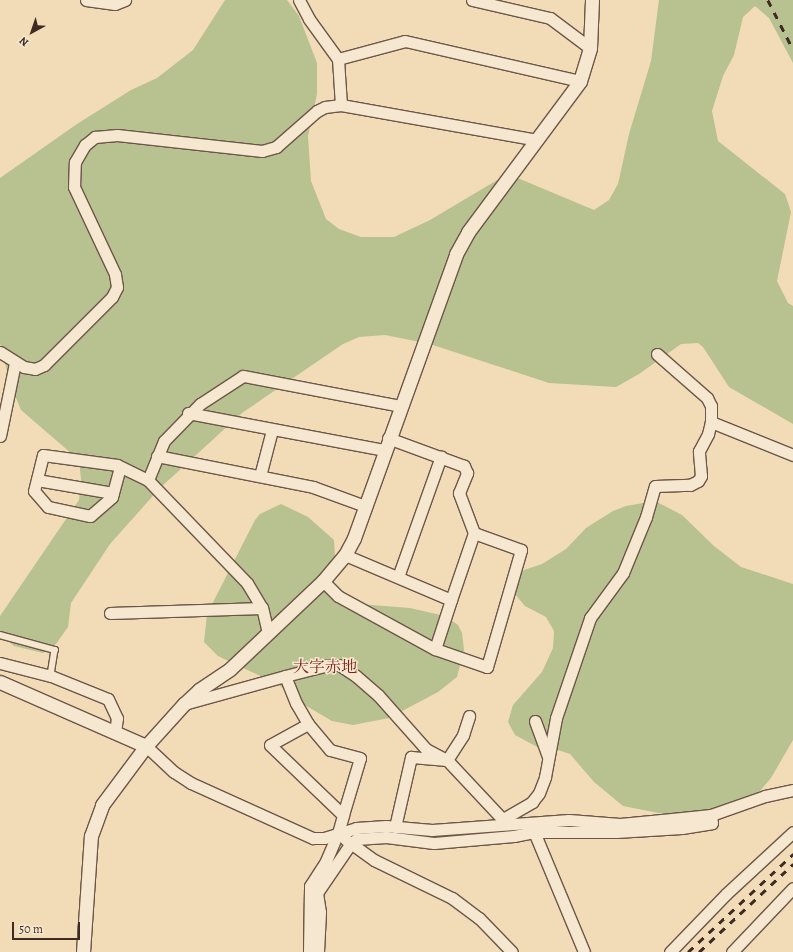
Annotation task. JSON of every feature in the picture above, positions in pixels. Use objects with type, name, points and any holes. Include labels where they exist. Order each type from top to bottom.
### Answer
[{"type":"street","points":[[86,0],[115,4],[125,0]]},
{"type":"street","points":[[299,0],[309,19],[338,59],[341,105]]},
{"type":"street","points":[[472,0],[550,18],[590,48]]},
{"type":"street","points":[[82,952],[90,836],[95,821],[113,788],[146,746],[184,704],[199,690],[230,669],[323,581],[345,554],[365,506],[386,444],[456,254],[468,232],[580,81],[590,48],[592,0]]},
{"type":"street","points":[[338,59],[405,41],[580,81]]},
{"type":"street","points":[[0,352],[15,363],[35,369],[52,359],[112,298],[117,287],[115,274],[74,187],[75,162],[85,145],[95,137],[117,135],[262,151],[276,147],[316,111],[325,107],[341,105],[537,140]]},
{"type":"street","points":[[505,822],[532,802],[539,793],[548,759],[556,718],[590,618],[623,573],[646,517],[655,486],[690,485],[698,481],[700,476],[699,451],[708,434],[711,422],[711,406],[707,398],[657,354]]},
{"type":"street","points":[[0,436],[15,363]]},
{"type":"street","points":[[148,480],[164,441],[188,413],[243,376],[401,406]]},
{"type":"street","points":[[188,413],[272,430],[386,444],[441,456],[464,466],[467,473],[459,493],[474,533],[435,649]]},
{"type":"street","points":[[711,422],[793,455]]},
{"type":"street","points":[[260,476],[272,430]]},
{"type":"street","points":[[120,466],[113,493],[90,516],[48,507],[34,491],[43,455],[120,466],[148,480],[247,583],[262,608],[268,633]]},
{"type":"street","points":[[157,456],[314,487],[365,506]]},
{"type":"street","points":[[398,577],[441,456]]},
{"type":"street","points":[[36,480],[113,493]]},
{"type":"street","points":[[323,581],[338,596],[435,649],[487,667],[521,550],[474,533]]},
{"type":"street","points":[[345,554],[451,600]]},
{"type":"street","points":[[110,613],[262,608]]},
{"type":"street","points":[[0,663],[50,676],[108,699],[117,718],[115,733]]},
{"type":"street","points":[[184,704],[285,676],[328,666],[339,666],[356,676],[378,695],[426,749],[447,760],[505,822]]},
{"type":"street","points":[[285,676],[296,703],[308,724],[330,750],[360,758],[338,833],[326,861],[310,886],[309,952]]},
{"type":"street","points":[[0,682],[146,746],[191,783],[313,838],[324,838],[356,828],[395,827],[432,830],[505,822],[532,828]]},
{"type":"street","points":[[447,760],[463,735],[469,716]]},
{"type":"street","points":[[535,722],[548,759]]},
{"type":"street","points":[[308,724],[270,745],[343,815]]},
{"type":"street","points":[[395,827],[412,757],[447,760]]},
{"type":"street","points":[[318,952],[320,912],[317,893],[351,843],[357,839],[386,837],[434,844],[514,836],[532,828],[569,820],[620,824],[711,818],[765,796],[793,790]]},
{"type":"street","points":[[532,828],[584,952]]},
{"type":"street","points":[[670,952],[731,889],[793,832]]},
{"type":"street","points":[[338,833],[374,860],[452,898],[479,918],[512,952]]},
{"type":"street","points":[[732,952],[793,888]]},
{"type":"lane","points":[[0,635],[55,650],[50,676]]},
{"type":"green space","points":[[225,0],[287,0],[299,16],[317,63],[317,94],[308,136],[311,181],[326,219],[339,229],[361,237],[394,237],[430,220],[499,179],[520,179],[594,210],[609,200],[618,184],[629,134],[651,61],[659,0],[793,0],[793,63],[769,18],[755,6],[743,17],[734,55],[723,76],[712,111],[718,141],[785,194],[791,212],[777,281],[788,303],[793,306],[793,424],[729,387],[703,347],[698,343],[681,344],[639,374],[616,387],[549,383],[430,344],[385,335],[359,337],[343,344],[242,413],[160,488],[110,544],[71,603],[68,627],[56,644],[43,653],[14,646],[0,634],[0,616],[79,500],[81,479],[79,460],[21,410],[10,383],[0,343],[0,178],[77,124],[131,90],[157,78],[193,50]]},
{"type":"green space","points":[[655,501],[682,515],[714,546],[741,567],[793,584],[793,740],[771,778],[753,799],[728,810],[664,814],[623,806],[594,782],[570,754],[555,749],[541,749],[515,735],[508,722],[513,705],[542,672],[553,648],[554,631],[546,617],[525,606],[514,593],[513,582],[524,570],[542,564],[566,549],[586,528],[613,511],[626,506]]},
{"type":"green space","points":[[281,504],[308,517],[334,540],[335,557],[331,590],[359,604],[410,608],[445,616],[458,625],[462,633],[464,650],[457,677],[438,692],[389,718],[353,725],[332,721],[303,704],[279,685],[218,656],[204,642],[207,614],[255,520],[260,514]]},
{"type":"waterway","points":[[761,803],[771,800]]},
{"type":"waterway","points":[[489,833],[522,829]]},
{"type":"waterway","points":[[394,832],[411,835]]},
{"type":"railway","points":[[768,0],[793,49]]},
{"type":"railway","points":[[688,952],[793,854]]},
{"type":"railway","points":[[699,952],[793,864]]},
{"type":"district","name":"大字赤地","points":[[325,667]]}]
